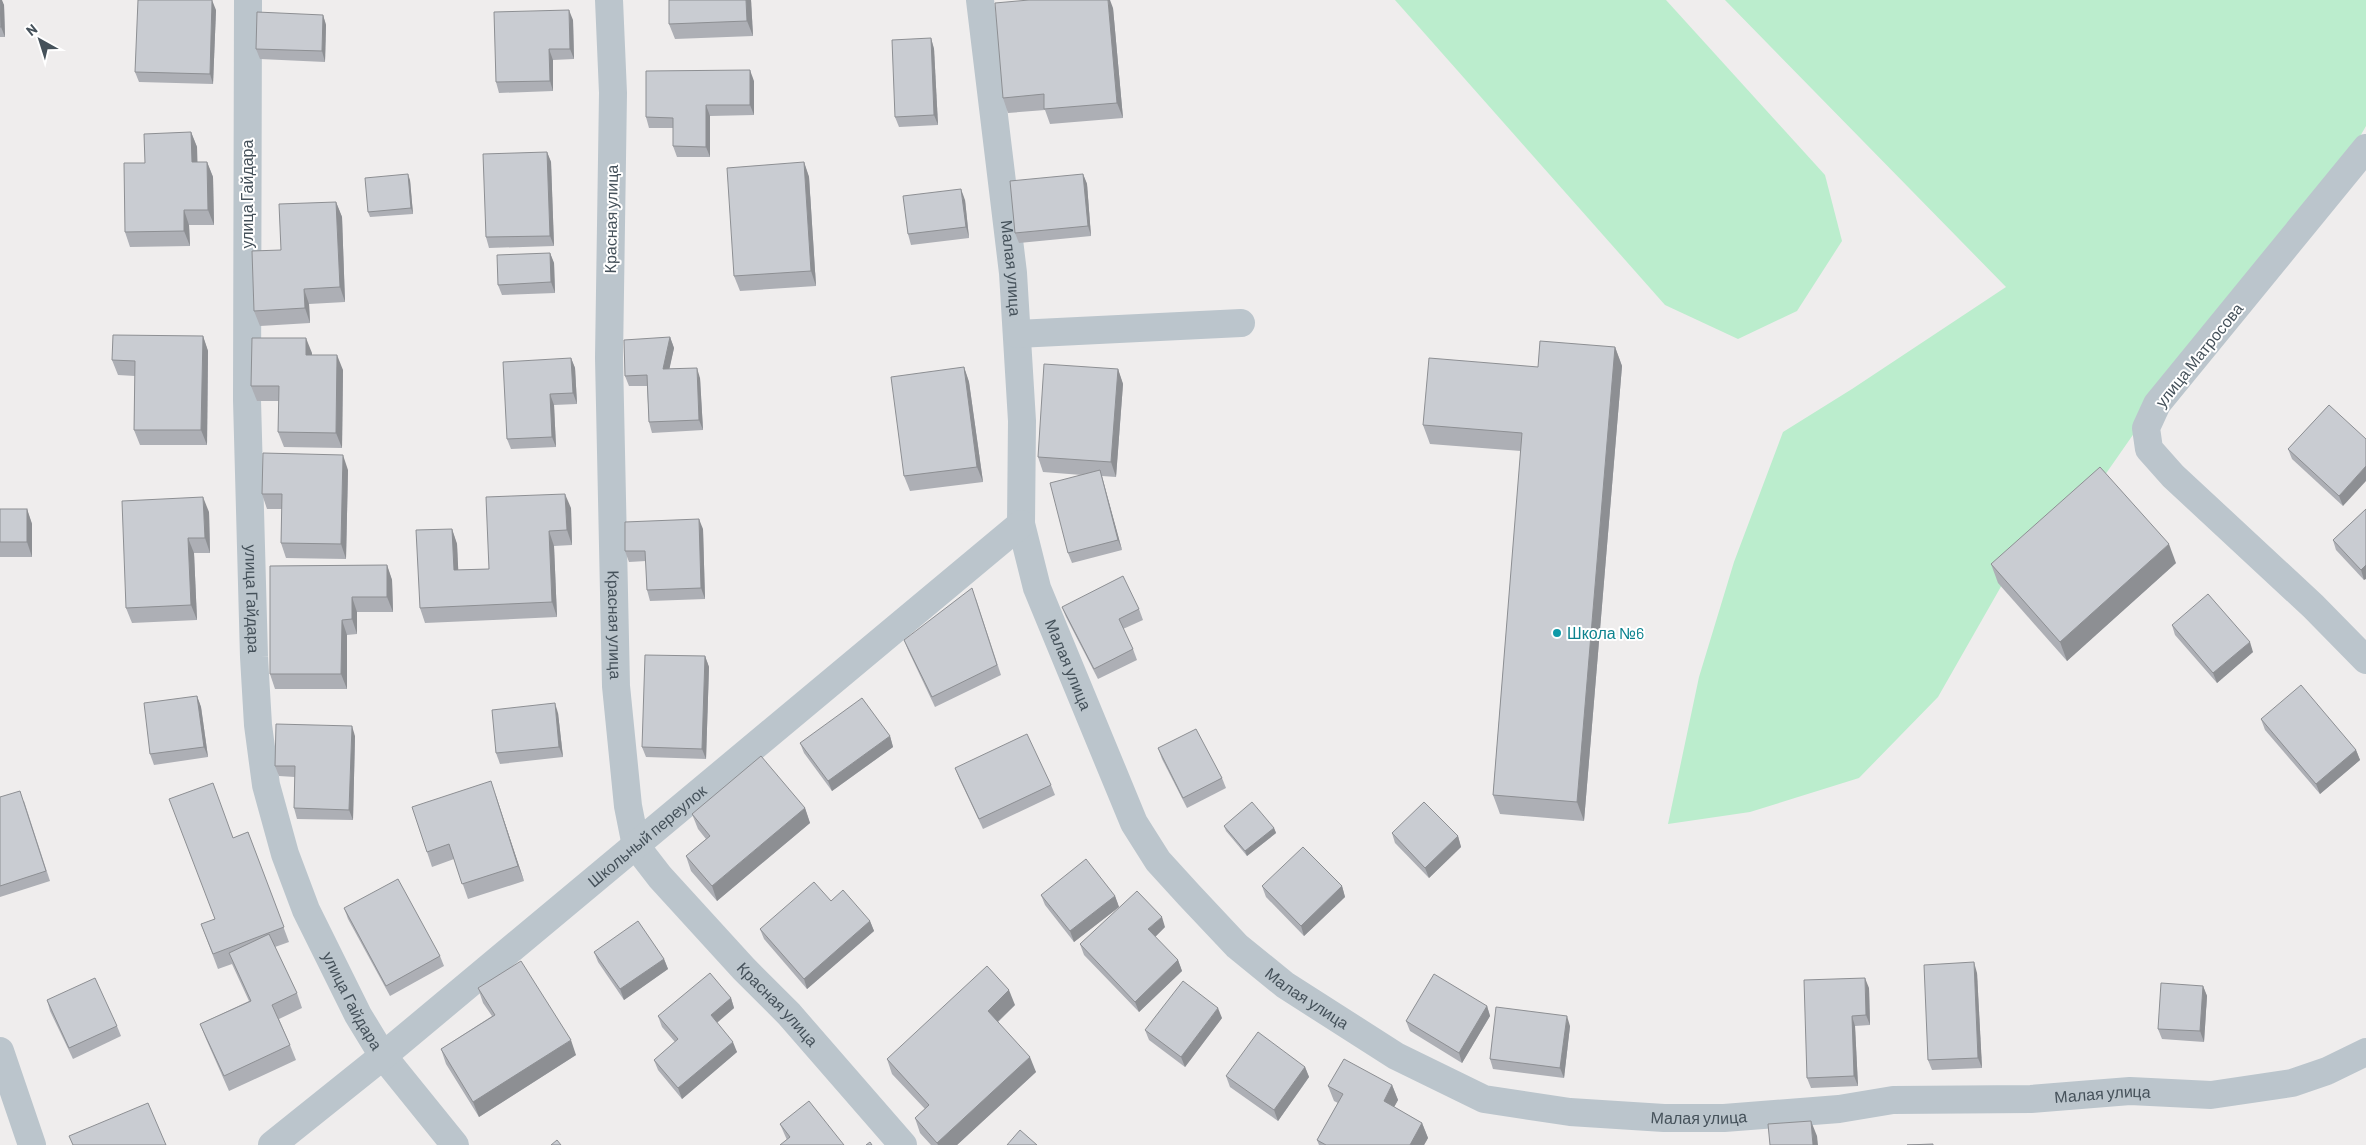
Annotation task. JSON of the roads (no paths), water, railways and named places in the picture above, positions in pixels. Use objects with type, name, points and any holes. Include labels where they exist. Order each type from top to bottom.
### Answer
[{"type":"street","name":"улица Гайдара","points":[[248,0],[247,400],[258,725],[266,785],[285,854],[306,910],[358,1015],[383,1056],[455,1145]]},
{"type":"street","name":"Красная улица","points":[[609,0],[613,93],[609,358],[616,686],[628,806],[636,846],[660,877],[744,969],[789,1014],[903,1145]]},
{"type":"street","name":"Малая улица","points":[[980,0],[1013,273],[1022,421],[1021,524],[1037,588],[1134,823],[1158,861],[1237,946],[1285,985],[1396,1056],[1445,1082],[1484,1099],[1570,1112],[1664,1118],[1724,1118],[1839,1109],[1893,1100],[2031,1099],[2130,1091],[2211,1095],[2292,1083],[2327,1070],[2366,1052]]},
{"type":"street","name":"улица Матросова","points":[[2366,148],[2157,404],[2146,428],[2149,449],[2173,476],[2313,606],[2366,660]]},
{"type":"street","points":[[1017,334],[1241,323]]},
{"type":"street","name":"Школьный переулок","points":[[272,1145],[383,1056],[1021,524]]},
{"type":"street","points":[[0,1051],[32,1145]]},
{"type":"place","name":"Школа №6","points":[[1557,633]]}]
